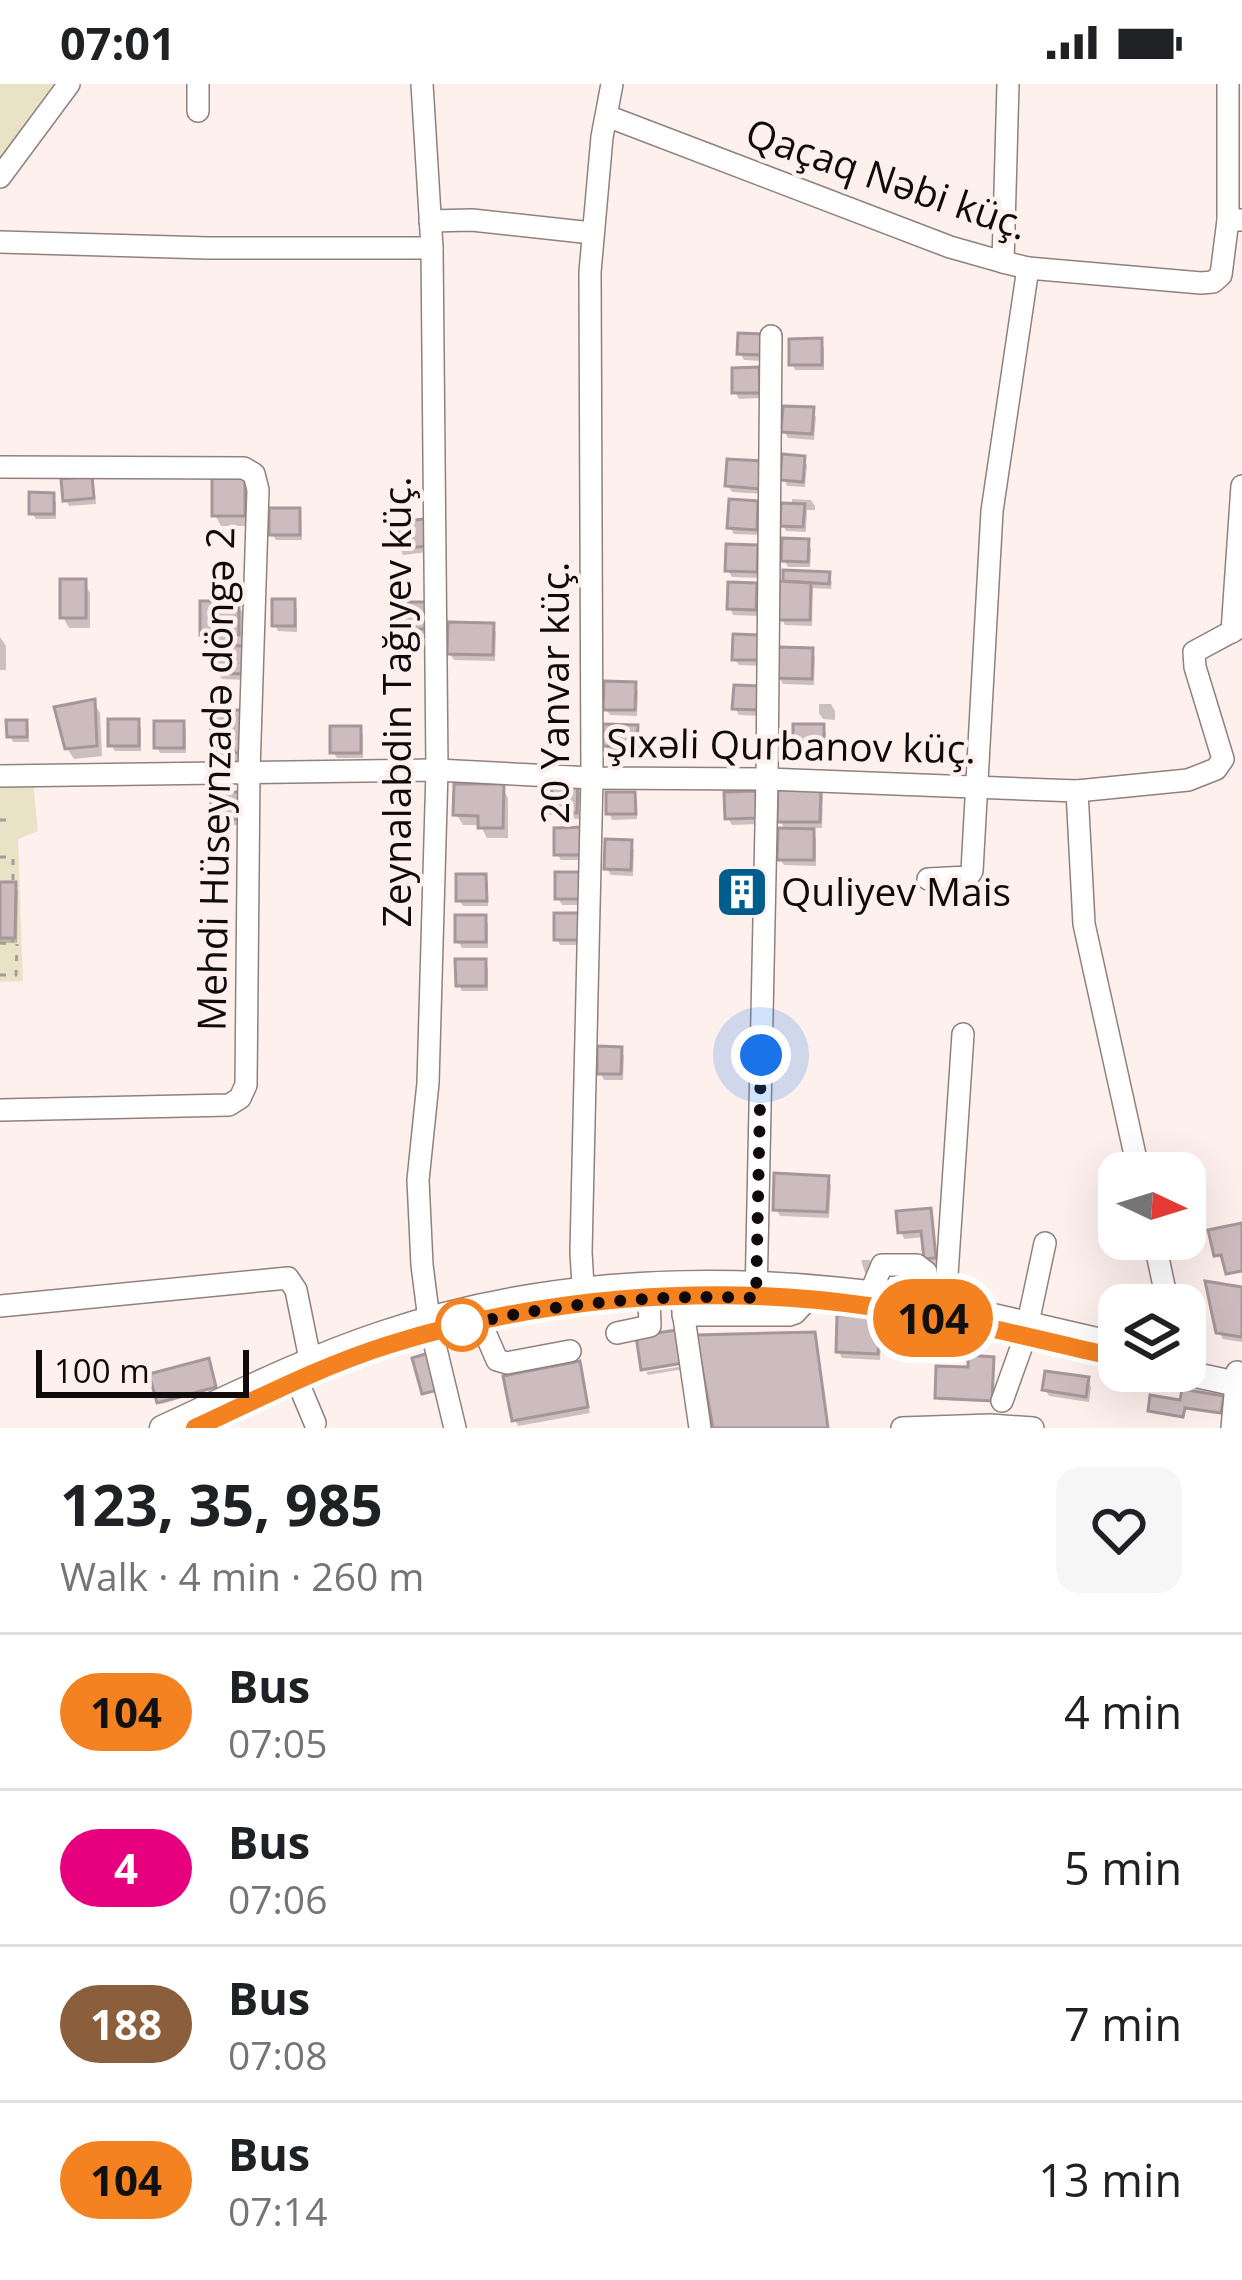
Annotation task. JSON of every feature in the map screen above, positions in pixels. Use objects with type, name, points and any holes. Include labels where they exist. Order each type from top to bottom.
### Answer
[{"type":"main road","points":[[431,1326],[514,1300],[678,1284],[870,1294],[1098,1352]]},
{"type":"main road","points":[[195,1428],[383,1333],[480,1321],[584,1296],[649,1298],[682,1306],[756,1291],[807,1300],[939,1310]]},
{"type":"main road","points":[[1026,1331],[1098,1343]]},
{"type":"main road","points":[[1206,1367],[1239,1378]]},
{"type":"main road","points":[[163,1428],[306,1372]]},
{"type":"main road","points":[[1206,1374],[1239,1378]]},
{"type":"street","points":[[0,177],[69,84]]},
{"type":"street","points":[[198,84],[198,111]]},
{"type":"street","name":"Zeynalabdin Tağıyev küç.","points":[[422,84],[432,248],[437,770],[428,1083],[418,1180],[431,1326],[455,1428]]},
{"type":"street","name":"20 Yanvar küç.","points":[[584,1296],[581,1228],[592,778],[589,338],[592,233],[612,84]]},
{"type":"street","points":[[1003,262],[1008,84]]},
{"type":"street","points":[[1228,84],[1235,220]]},
{"type":"street","name":"Qaçaq Nəbi küç.","points":[[607,116],[950,247],[1028,268],[1213,282],[1221,275],[1235,220]]},
{"type":"street","points":[[430,221],[472,220],[592,233]]},
{"type":"street","points":[[0,242],[432,248]]},
{"type":"street","points":[[928,879],[961,879],[972,871],[992,511],[1028,268]]},
{"type":"street","points":[[756,1291],[771,336]]},
{"type":"street","name":"Mehdi Hüseynzadə döngə 2","points":[[0,467],[244,468],[254,474],[258,490],[246,1085],[240,1099],[229,1105],[0,1110]]},
{"type":"street","points":[[1237,629],[1242,486]]},
{"type":"street","name":"Şıxəli Qurbanov küç.","points":[[0,776],[437,770],[1077,791],[1188,780],[1216,769],[1222,759],[1194,652],[1237,629]]},
{"type":"street","points":[[1077,791],[1084,924],[1134,1152]]},
{"type":"street","points":[[939,1310],[963,1034]]},
{"type":"street","points":[[1002,1401],[1026,1331],[1045,1243]]},
{"type":"street","points":[[870,1294],[883,1265],[917,1265],[926,1272],[939,1310]]},
{"type":"street","points":[[0,1306],[288,1278],[296,1290],[315,1423]]},
{"type":"street","points":[[617,1333],[650,1326],[649,1298]]},
{"type":"street","points":[[700,1428],[682,1306],[789,1316],[807,1300]]},
{"type":"street","points":[[480,1321],[497,1360],[507,1363],[570,1351]]},
{"type":"street","points":[[1232,1428],[1239,1378]]},
{"type":"street","points":[[902,1428],[1033,1428]]},
{"type":"path","points":[[0,857],[13,857],[13,882]]},
{"type":"path","points":[[0,943],[16,942],[16,975],[0,975]]},
{"type":"shaded area","points":[[0,84],[55,84],[0,162]]},
{"type":"shaded area","points":[[0,783],[33,783],[38,831],[18,839],[23,981],[0,982]]},
{"type":"building","points":[[738,333],[762,334],[761,355],[737,354]]},
{"type":"building","points":[[822,338],[822,365],[789,365],[789,339]]},
{"type":"building","points":[[759,367],[760,393],[732,393],[732,368]]},
{"type":"building","points":[[783,406],[814,407],[812,434],[781,432]]},
{"type":"building","points":[[782,454],[805,456],[803,482],[780,480]]},
{"type":"building","points":[[727,459],[762,461],[760,489],[725,486]]},
{"type":"building","points":[[92,476],[94,498],[63,501],[61,479]]},
{"type":"building","points":[[212,478],[245,478],[245,516],[212,516]]},
{"type":"building","points":[[29,492],[54,493],[54,514],[29,514]]},
{"type":"building","points":[[729,499],[758,501],[757,530],[727,528]]},
{"type":"building","points":[[781,503],[805,504],[803,527],[780,526]]},
{"type":"building","points":[[269,508],[300,508],[300,535],[269,535]]},
{"type":"building","points":[[424,519],[427,546],[397,549],[393,523]]},
{"type":"building","points":[[782,538],[809,539],[808,562],[781,561]]},
{"type":"building","points":[[726,544],[758,545],[757,572],[725,571]]},
{"type":"building","points":[[783,570],[830,572],[829,584],[783,581]]},
{"type":"building","points":[[60,579],[86,579],[86,618],[60,618]]},
{"type":"building","points":[[779,581],[811,583],[810,620],[778,620]]},
{"type":"building","points":[[728,582],[757,583],[756,610],[727,609]]},
{"type":"building","points":[[272,599],[295,599],[295,626],[272,626]]},
{"type":"building","points":[[200,601],[239,601],[239,635],[200,635]]},
{"type":"building","points":[[398,602],[428,602],[428,629],[398,629]]},
{"type":"building","points":[[448,622],[494,623],[493,655],[447,654]]},
{"type":"building","points":[[733,634],[760,635],[760,660],[732,660]]},
{"type":"building","points":[[216,645],[245,646],[244,674],[215,673]]},
{"type":"building","points":[[778,647],[813,648],[812,679],[776,678]]},
{"type":"building","points":[[604,681],[636,682],[635,710],[603,710]]},
{"type":"building","points":[[734,685],[761,686],[760,710],[732,709]]},
{"type":"building","points":[[95,699],[97,746],[65,749],[54,707]]},
{"type":"building","points":[[211,710],[241,710],[241,753],[210,752]]},
{"type":"building","points":[[108,719],[139,719],[139,746],[108,746]]},
{"type":"building","points":[[6,720],[27,720],[27,737],[7,737]]},
{"type":"building","points":[[154,721],[184,721],[184,748],[154,748]]},
{"type":"building","points":[[603,724],[638,725],[637,747],[602,746]]},
{"type":"building","points":[[793,724],[824,724],[824,745],[793,745]]},
{"type":"building","points":[[330,726],[361,726],[361,753],[330,753]]},
{"type":"building","points":[[552,783],[578,783],[577,813],[551,813]]},
{"type":"building","points":[[454,784],[504,784],[503,828],[478,828],[478,816],[453,815]]},
{"type":"building","points":[[778,785],[821,786],[820,822],[777,822]]},
{"type":"building","points":[[756,791],[757,818],[725,819],[724,792]]},
{"type":"building","points":[[211,792],[242,792],[242,819],[211,820]]},
{"type":"building","points":[[606,792],[635,792],[636,814],[606,814]]},
{"type":"building","points":[[585,827],[585,855],[554,855],[554,828]]},
{"type":"building","points":[[778,828],[814,829],[814,860],[777,860]]},
{"type":"building","points":[[605,839],[632,840],[631,870],[604,869]]},
{"type":"building","points":[[555,872],[586,872],[586,899],[555,899]]},
{"type":"building","points":[[456,874],[486,874],[487,901],[456,901]]},
{"type":"building","name":"Quliyev Mais","points":[[729,880],[756,881],[755,904],[728,903]]},
{"type":"building","points":[[0,882],[16,882],[15,938],[0,938]]},
{"type":"building","points":[[554,913],[584,913],[584,940],[554,940]]},
{"type":"building","points":[[455,915],[486,915],[486,942],[455,942]]},
{"type":"building","points":[[455,959],[486,959],[486,986],[456,986]]},
{"type":"building","points":[[597,1046],[622,1047],[621,1074],[597,1074]]},
{"type":"building","points":[[774,1173],[829,1176],[827,1212],[773,1210]]},
{"type":"building","points":[[931,1208],[936,1258],[924,1259],[921,1231],[898,1233],[896,1211]]},
{"type":"building","points":[[1242,1223],[1242,1271],[1226,1274],[1221,1255],[1214,1256],[1208,1230]]},
{"type":"building","points":[[1206,1284],[1242,1287],[1242,1337],[1216,1333]]},
{"type":"building","points":[[837,1315],[880,1318],[878,1354],[836,1352]]},
{"type":"building","points":[[677,1330],[683,1363],[641,1370],[636,1336]]},
{"type":"building","points":[[815,1332],[828,1428],[713,1428],[696,1335]]},
{"type":"building","points":[[916,1339],[966,1343],[965,1353],[935,1351],[934,1359],[914,1358]]},
{"type":"building","points":[[432,1352],[442,1389],[422,1394],[412,1358]]},
{"type":"building","points":[[968,1355],[994,1357],[992,1401],[935,1398],[936,1366],[968,1367]]},
{"type":"building","points":[[209,1358],[216,1387],[157,1403],[149,1374]]},
{"type":"building","points":[[580,1361],[588,1407],[512,1421],[503,1376]]},
{"type":"building","points":[[1045,1371],[1089,1377],[1086,1397],[1042,1390]]},
{"type":"building","points":[[1181,1392],[1224,1396],[1221,1413],[1185,1408],[1183,1417],[1148,1411],[1150,1395],[1180,1400]]},
{"type":"bus line","name":"104","points":[[195,1428],[313,1373],[388,1345],[516,1313],[584,1303],[716,1296],[807,1300],[868,1306],[1098,1353]]},
{"type":"place","name":"Quliyev Mais","points":[[742,892]]},
{"type":"route","points":[[462,1325],[456,1327],[584,1303],[756,1298],[761,1055]]}]
